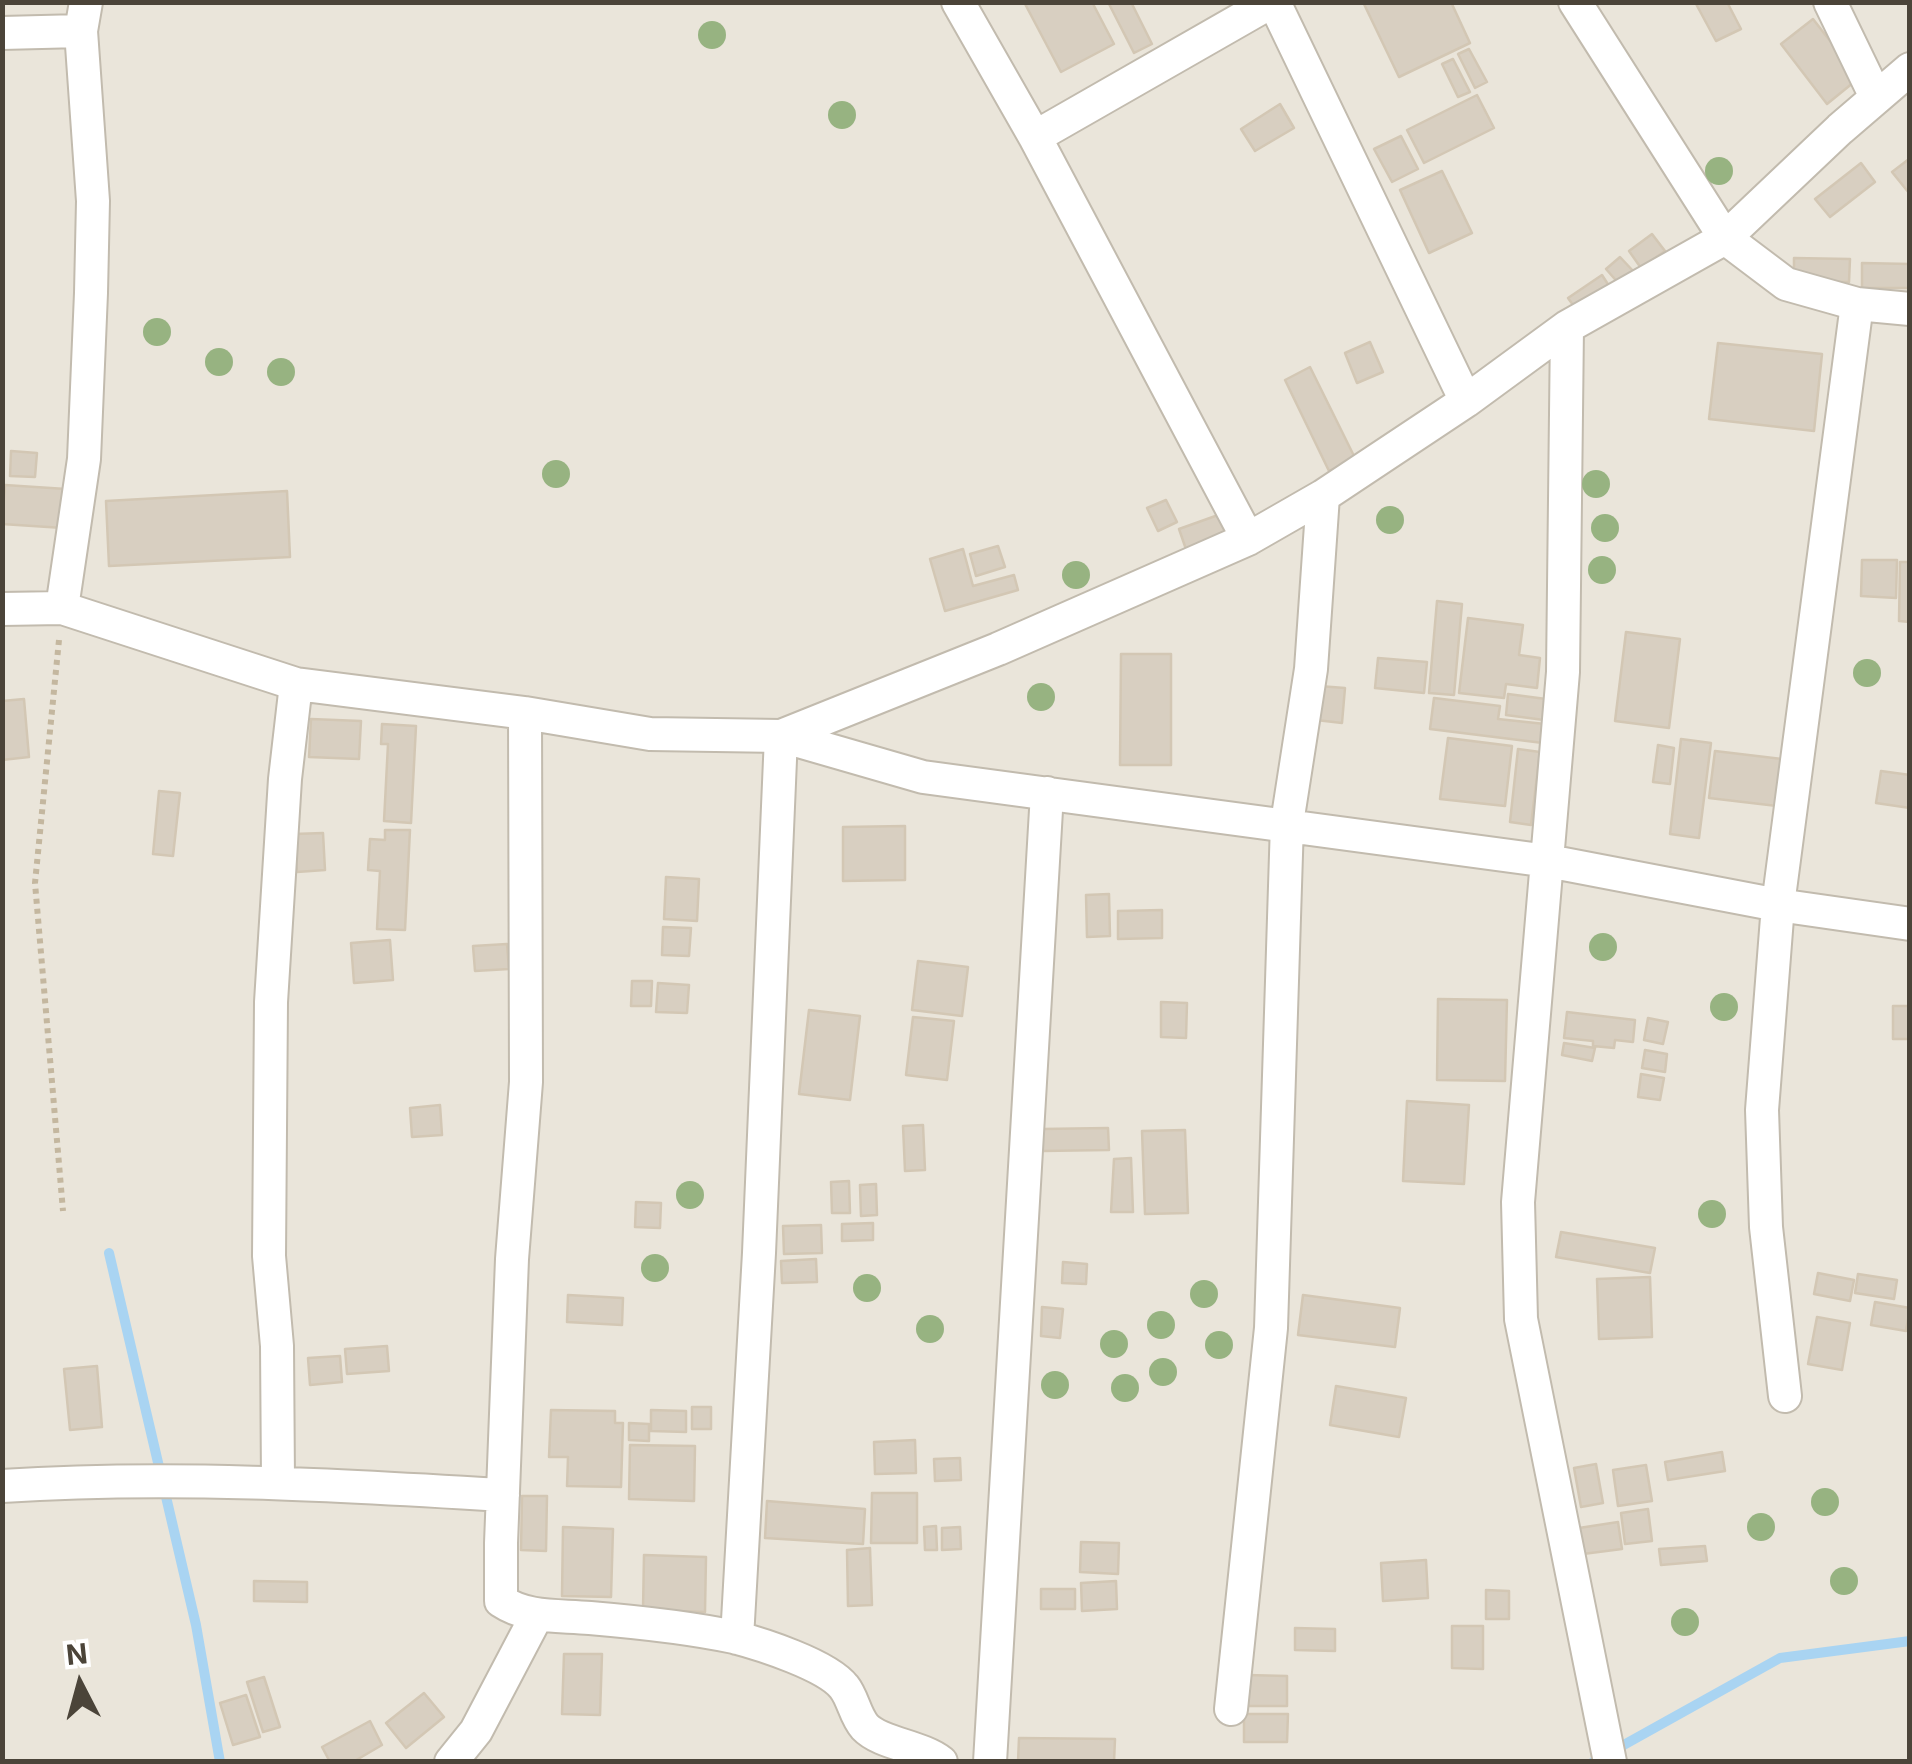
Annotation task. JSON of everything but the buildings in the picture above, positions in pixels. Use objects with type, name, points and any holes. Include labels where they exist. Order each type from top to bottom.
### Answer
[{"type":"street","points":[[958,2],[1035,137],[1248,539]]},
{"type":"street","points":[[1035,137],[1272,2],[1466,401]]},
{"type":"street","points":[[1575,2],[1725,238],[1786,284],[1857,304],[1910,309]]},
{"type":"street","points":[[1830,2],[1876,97]]},
{"type":"street","points":[[2,33],[84,17],[93,202],[84,459],[62,608]]},
{"type":"street","points":[[781,736],[998,650],[1248,539],[1322,496],[1568,328],[1725,238],[1910,68]]},
{"type":"street","points":[[1785,1396],[1766,1228],[1762,1110],[1778,904],[1857,304]]},
{"type":"street","points":[[1568,328],[1563,672],[1518,1202],[1521,1319],[1610,1762]]},
{"type":"street","points":[[1232,1709],[1272,1328],[1287,823],[1310,669],[1322,496]]},
{"type":"street","points":[[2,610],[62,608],[296,684],[525,713],[650,734],[781,736],[923,776],[1548,861],[1910,924]]},
{"type":"street","points":[[278,1481],[277,1346],[269,1256],[270,1002],[285,779],[296,684]]},
{"type":"street","points":[[525,713],[526,1082],[512,1259],[501,1601],[514,1610],[537,1615],[737,1638],[831,1673],[846,1689],[865,1727],[932,1754],[941,1762]]},
{"type":"street","points":[[737,1638],[759,1253],[781,736]]},
{"type":"street","points":[[990,1762],[1048,793]]},
{"type":"street","points":[[2,1486],[278,1481],[502,1496]]},
{"type":"street","points":[[451,1762],[476,1731],[537,1615]]},
{"type":"path","points":[[62,608],[35,883],[62,1210]]},
{"type":"shaded area","points":[[3,3],[1909,3],[1909,1761],[3,1761]]},
{"type":"waterway","points":[[109,1253],[196,1625],[220,1762]]},
{"type":"waterway","points":[[1593,1762],[1780,1658],[1910,1641]]}]
